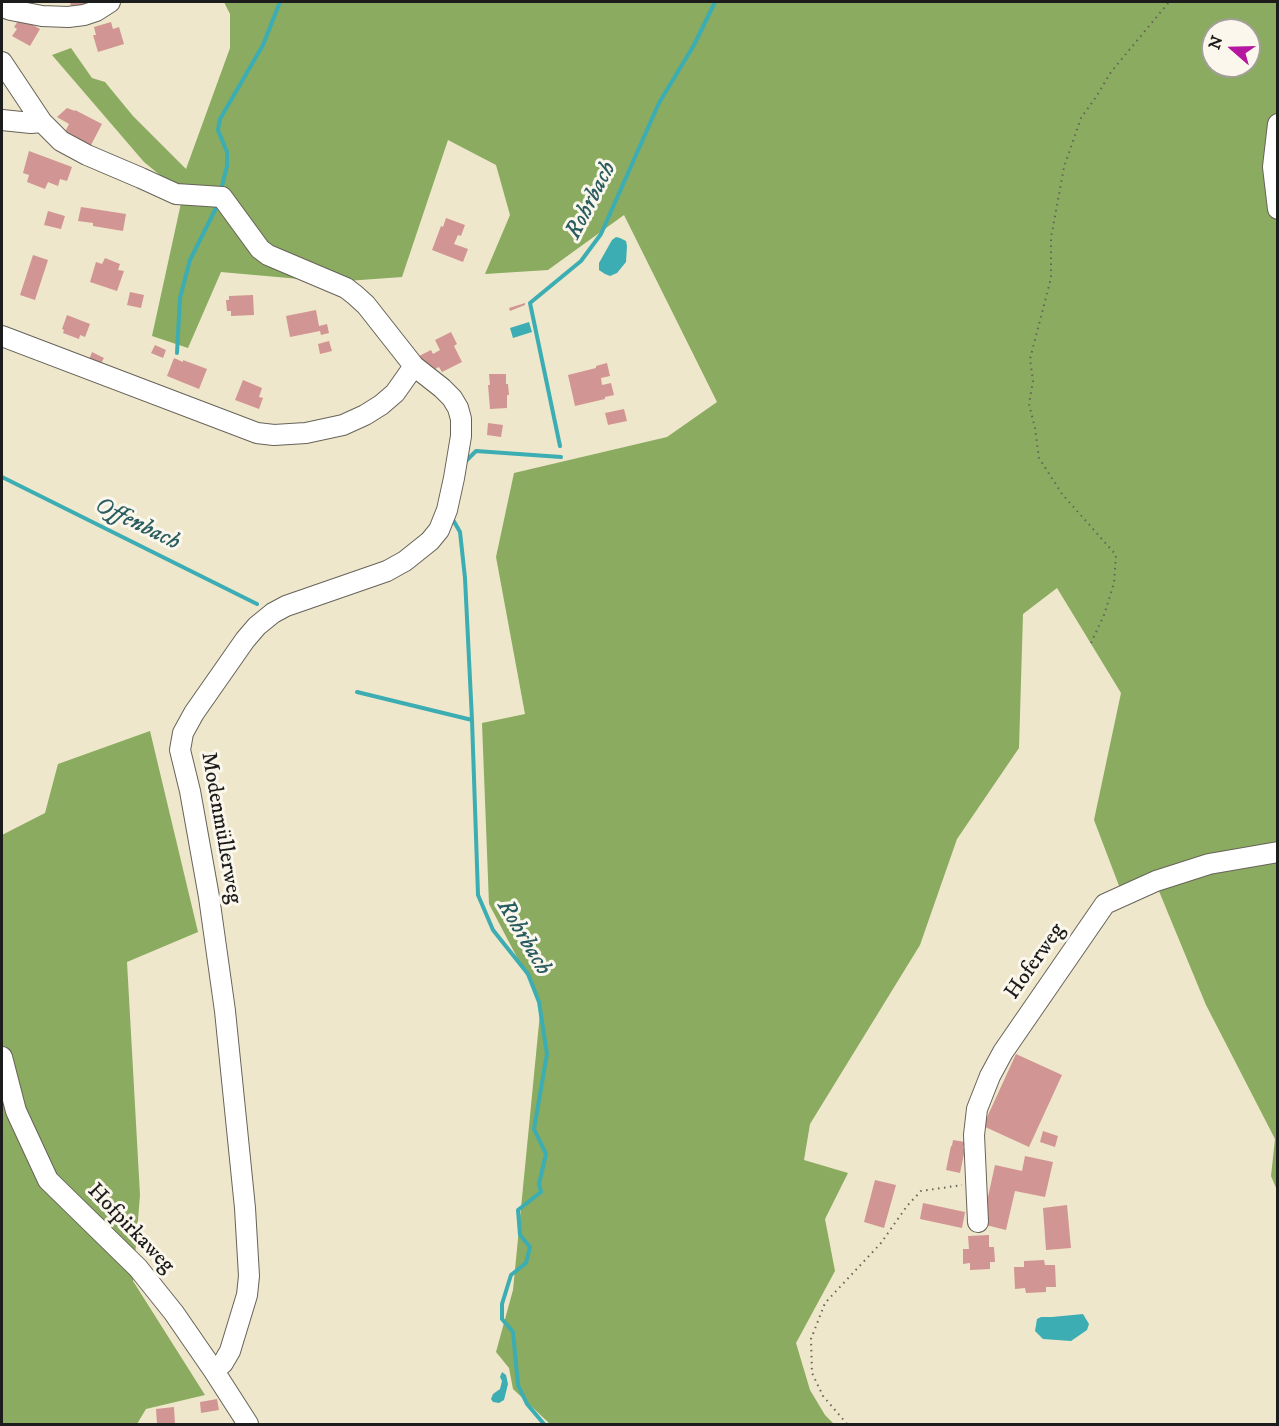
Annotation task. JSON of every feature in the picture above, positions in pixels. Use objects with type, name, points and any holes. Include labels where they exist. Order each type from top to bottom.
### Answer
[{"type":"street","points":[[2,7],[42,16],[68,17],[96,11],[110,2]]},
{"type":"street","name":"Modenmüllerweg","points":[[2,62],[42,122],[61,141],[87,155],[176,194],[222,197],[260,249],[268,255],[346,288],[373,314],[414,366],[442,387],[452,398],[461,419],[461,436],[447,510],[439,530],[430,541],[418,552],[387,571],[286,606],[273,613],[245,640],[194,713],[183,733],[180,750],[190,791],[209,897],[225,1011],[245,1208],[249,1276],[247,1295],[230,1351],[223,1364],[214,1371]]},
{"type":"street","points":[[2,120],[42,122]]},
{"type":"street","points":[[1278,124],[1273,167],[1278,209]]},
{"type":"street","points":[[2,336],[256,433],[274,435],[306,433],[343,425],[365,415],[395,393],[414,366]]},
{"type":"street","name":"Hoferweg","points":[[978,1222],[974,1135],[977,1109],[990,1076],[1003,1052],[1105,904],[1156,881],[1209,864],[1278,852]]},
{"type":"street","name":"Hofpirkaweg","points":[[2,1056],[16,1111],[48,1180],[138,1268],[174,1313],[248,1425]]},
{"type":"path","points":[[1091,643],[1104,615],[1114,583],[1116,555],[1062,494],[1039,458],[1029,404],[1033,381],[1030,359],[1051,278],[1051,238],[1064,167],[1081,118],[1111,72],[1169,2]]},
{"type":"path","points":[[847,1425],[823,1396],[812,1373],[811,1339],[825,1303],[881,1243],[907,1206],[921,1191],[977,1183]]},
{"type":"green space","points":[[224,2],[1277,2],[1277,850],[1121,891],[1094,820],[1121,693],[1057,588],[1023,614],[1019,748],[957,839],[920,945],[810,1124],[804,1160],[848,1173],[825,1219],[835,1271],[796,1343],[810,1390],[825,1415],[834,1424],[550,1424],[513,1389],[509,1368],[496,1352],[513,1290],[541,1003],[489,904],[482,723],[525,714],[496,557],[514,473],[667,437],[717,402],[624,215],[548,270],[485,274],[510,215],[496,165],[448,140],[402,277],[333,282],[221,272],[188,348],[152,336],[183,194],[144,162],[52,55],[71,48],[92,78],[105,82],[133,116],[186,169],[230,48],[230,14]]},
{"type":"green space","points":[[150,731],[198,932],[127,962],[140,1195],[133,1281],[205,1395],[146,1409],[137,1424],[2,1424],[2,835],[45,813],[58,764]]},
{"type":"green space","points":[[1277,854],[1277,1190],[1271,1176],[1275,1139],[1206,1005],[1156,884]]},
{"type":"water","points":[[616,237],[626,241],[626,262],[617,273],[610,276],[599,270],[599,263]]},
{"type":"water","points":[[529,322],[532,332],[513,338],[510,328]]},
{"type":"water","points":[[1083,1314],[1089,1324],[1087,1330],[1071,1341],[1043,1339],[1035,1331],[1037,1319],[1041,1317]]},
{"type":"water","points":[[502,1372],[506,1375],[508,1384],[504,1400],[499,1403],[493,1402],[491,1399],[493,1394],[500,1389]]},
{"type":"building","points":[[70,2],[95,2],[95,3],[71,7]]},
{"type":"building","points":[[20,18],[40,29],[30,46],[12,36],[17,29],[14,27]]},
{"type":"building","points":[[111,22],[113,29],[119,27],[124,44],[98,52],[93,35],[96,35],[94,27]]},
{"type":"building","points":[[67,108],[102,124],[91,145],[65,132],[69,124],[57,117]]},
{"type":"building","points":[[29,151],[72,167],[67,181],[60,179],[58,186],[48,182],[45,189],[27,182],[29,175],[23,173]]},
{"type":"building","points":[[81,207],[126,214],[123,231],[78,221]]},
{"type":"building","points":[[48,211],[65,216],[61,229],[44,225]]},
{"type":"building","points":[[446,218],[465,225],[461,236],[458,235],[454,244],[468,249],[463,262],[432,250]]},
{"type":"building","points":[[33,255],[48,260],[35,300],[20,295]]},
{"type":"building","points":[[105,258],[120,264],[118,270],[124,271],[117,291],[90,282],[96,262],[102,264]]},
{"type":"building","points":[[130,292],[144,295],[141,308],[127,305]]},
{"type":"building","points":[[253,295],[254,315],[231,316],[231,311],[227,311],[226,300],[229,300],[229,296]]},
{"type":"building","points":[[525,303],[525,305],[510,311],[509,308]]},
{"type":"building","points":[[316,310],[319,326],[327,324],[329,333],[321,335],[320,331],[290,337],[286,316]]},
{"type":"building","points":[[67,315],[90,324],[85,337],[80,335],[79,339],[63,333],[62,329]]},
{"type":"building","points":[[451,332],[457,344],[454,346],[462,362],[442,372],[439,367],[429,372],[415,358],[431,350],[433,354],[440,350],[435,340]]},
{"type":"building","points":[[329,341],[332,351],[320,354],[318,344]]},
{"type":"building","points":[[155,345],[166,350],[163,358],[151,353]]},
{"type":"building","points":[[92,352],[104,358],[100,365],[89,360]]},
{"type":"building","points":[[174,358],[207,369],[199,389],[167,376]]},
{"type":"building","points":[[607,363],[610,376],[601,378],[602,385],[611,383],[614,395],[575,406],[568,375]]},
{"type":"building","points":[[489,374],[506,374],[509,395],[507,395],[507,408],[490,409]]},
{"type":"building","points":[[243,380],[262,388],[259,397],[263,398],[259,409],[235,400]]},
{"type":"building","points":[[624,409],[627,421],[608,425],[605,413]]},
{"type":"building","points":[[488,423],[503,425],[501,437],[487,435]]},
{"type":"building","points":[[1016,1054],[1062,1075],[1029,1147],[983,1126]]},
{"type":"building","points":[[1043,1131],[1058,1136],[1055,1147],[1040,1142]]},
{"type":"building","points":[[953,1140],[965,1142],[960,1173],[946,1170]]},
{"type":"building","points":[[1025,1156],[1053,1162],[1045,1197],[1015,1191],[1006,1230],[982,1224],[995,1165],[1022,1171]]},
{"type":"building","points":[[875,1180],[896,1185],[884,1228],[864,1222]]},
{"type":"building","points":[[923,1203],[965,1212],[962,1228],[920,1219]]},
{"type":"building","points":[[1067,1205],[1071,1248],[1046,1250],[1043,1208]]},
{"type":"building","points":[[989,1235],[989,1247],[994,1247],[995,1262],[990,1262],[990,1269],[970,1270],[970,1263],[963,1264],[963,1249],[969,1249],[968,1236]]},
{"type":"building","points":[[1044,1260],[1045,1265],[1055,1265],[1056,1287],[1046,1287],[1046,1292],[1026,1293],[1025,1288],[1015,1289],[1014,1267],[1024,1267],[1024,1261]]},
{"type":"building","points":[[217,1399],[219,1410],[201,1413],[200,1402]]},
{"type":"building","points":[[174,1407],[175,1424],[157,1424],[156,1409]]},
{"type":"waterway","points":[[221,190],[227,166],[227,152],[218,130],[220,119],[263,45],[280,2]]},
{"type":"waterway","name":"Rohrbach","points":[[560,446],[530,303],[581,261],[601,234],[659,103],[694,45],[715,2]]},
{"type":"waterway","points":[[177,353],[180,298],[190,260],[217,206]]},
{"type":"waterway","name":"Rohrbach","points":[[465,462],[476,451],[561,457]]},
{"type":"waterway","name":"Offenbach","points":[[2,477],[257,604]]},
{"type":"waterway","name":"Rohrbach","points":[[452,518],[460,532],[465,578],[478,895],[493,930],[528,974],[539,1002],[547,1054],[534,1129],[546,1154],[539,1184],[541,1192],[518,1210],[520,1235],[530,1247],[526,1263],[511,1275],[502,1304],[502,1319],[513,1332],[518,1385],[527,1404],[544,1424]]},
{"type":"waterway","name":"Offenbach","points":[[357,692],[472,720]]}]
